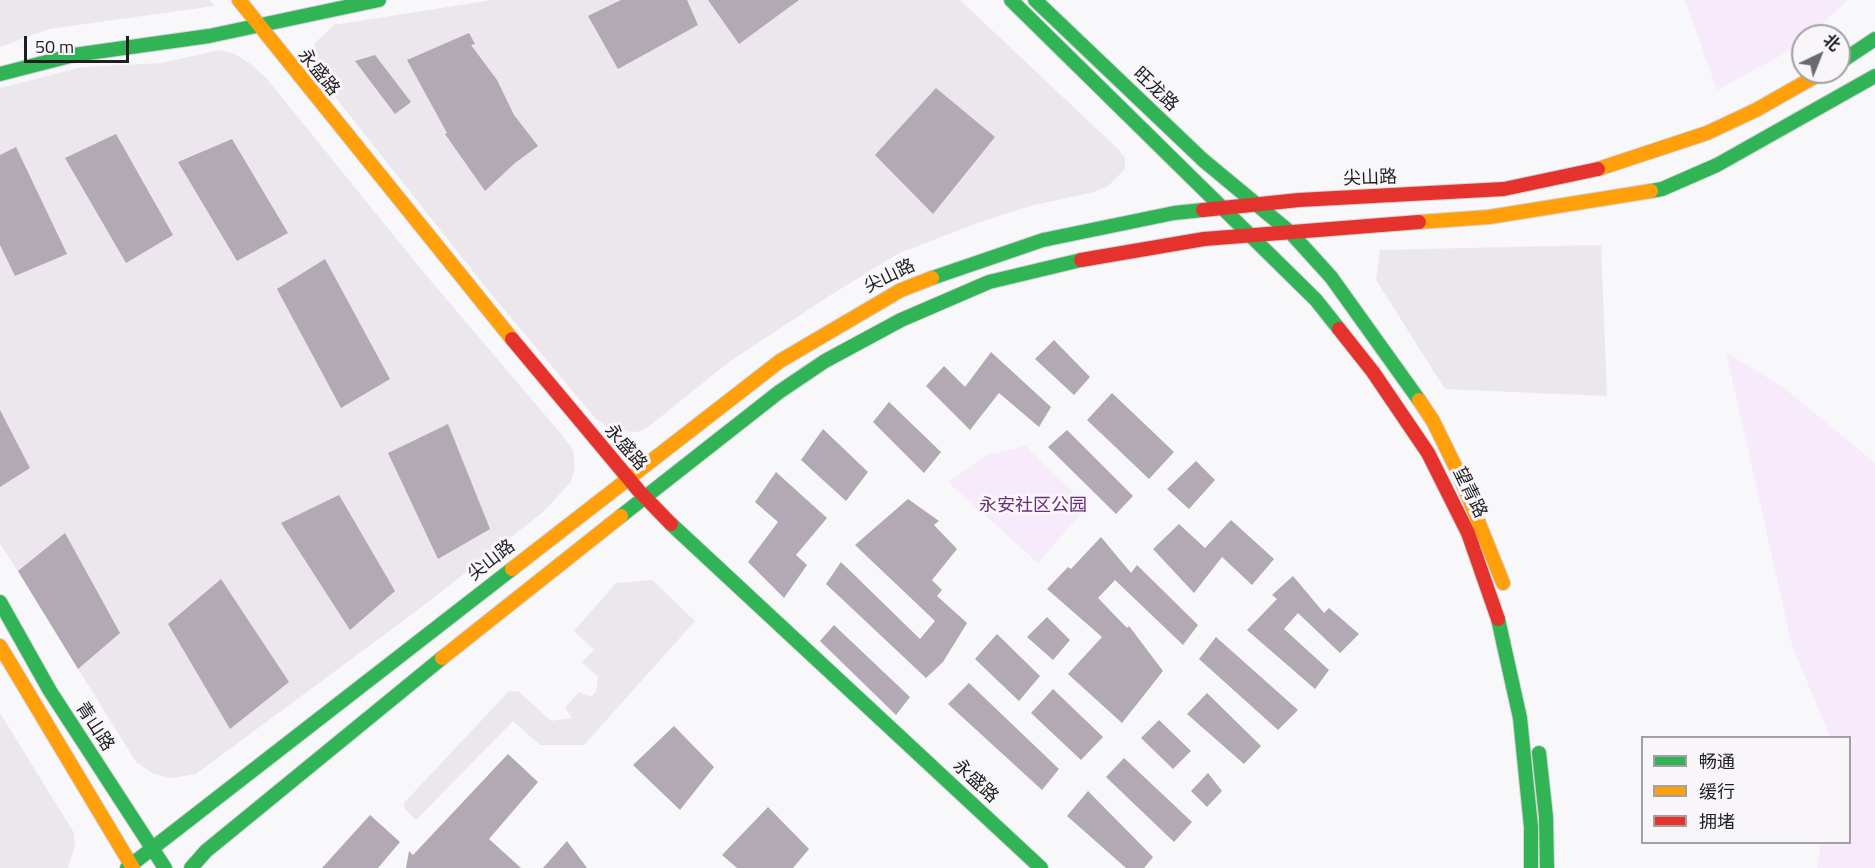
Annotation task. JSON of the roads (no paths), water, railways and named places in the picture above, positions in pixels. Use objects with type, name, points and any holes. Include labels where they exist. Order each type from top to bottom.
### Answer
[{"type":"main road","name":"永盛路","points":[[230,0],[642,500],[1030,868]]},
{"type":"main road","name":"永盛路","points":[[239,0],[251,23]]},
{"type":"main road","points":[[0,74],[74,56],[168,43],[339,0]]},
{"type":"main road","points":[[0,66],[73,47],[167,36],[379,0]]},
{"type":"main road","name":"旺龙路","points":[[1011,0],[1219,207]]},
{"type":"main road","name":"旺龙路","points":[[1035,0],[1203,160],[1254,203]]},
{"type":"main road","points":[[1851,55],[1875,39]]},
{"type":"main road","points":[[191,868],[206,851],[380,712],[483,624],[807,374],[869,337],[934,305],[989,282],[1096,255],[1289,231],[1489,217],[1662,189],[1717,165],[1875,76]]},
{"type":"main road","name":"尖山路","points":[[130,867],[780,361],[901,290],[961,266],[1043,240],[1174,213],[1254,203],[1447,194],[1504,189],[1557,179],[1608,167],[1707,133],[1756,110],[1802,84]]},
{"type":"main road","name":"望青路","points":[[1254,203],[1289,231],[1331,277],[1356,308],[1433,421],[1488,542],[1508,600]]},
{"type":"main road","name":"望青路","points":[[1219,207],[1316,300],[1373,372],[1428,453],[1468,533],[1502,629],[1518,706],[1528,794],[1531,868]]},
{"type":"main road","name":"永盛路","points":[[642,500],[1041,868]]},
{"type":"main road","name":"青山路","points":[[0,602],[50,691],[165,868]]},
{"type":"main road","points":[[0,646],[130,867]]},
{"type":"main road","points":[[1538,741],[1546,817],[1547,868]]},
{"type":"park label","name":"永安社区公园","points":[[1033,507]]}]
